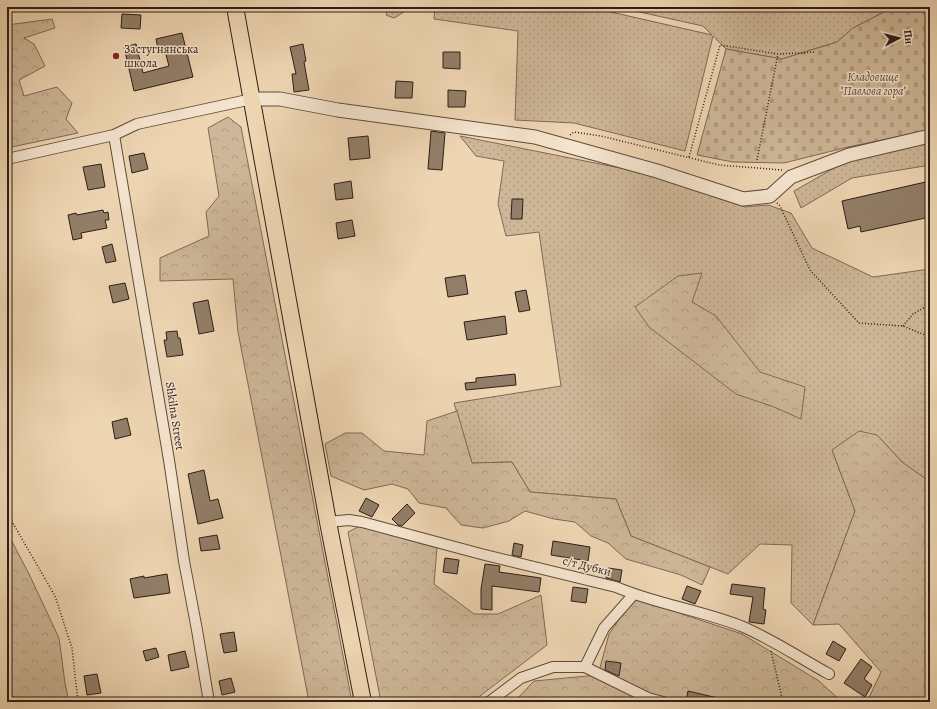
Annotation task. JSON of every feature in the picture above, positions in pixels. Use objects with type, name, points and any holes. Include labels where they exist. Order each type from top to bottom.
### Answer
[{"type":"main road","points":[[235,7],[328,522],[363,702]]},
{"type":"street","points":[[7,159],[114,135],[137,124],[252,98],[280,100],[338,110],[534,137],[657,171],[743,199],[770,196],[791,177],[849,155],[930,136]]},
{"type":"street","name":"Shkilna Street","points":[[114,135],[167,446],[184,561],[209,702]]},
{"type":"street","name":"с/т Дубки","points":[[328,522],[349,520],[362,522],[481,554],[616,587],[634,594],[741,626],[829,674]]},
{"type":"street","points":[[585,667],[604,628],[634,594]]},
{"type":"street","points":[[489,702],[521,678],[553,667],[585,667],[648,698],[663,702]]},
{"type":"path","points":[[689,158],[720,45],[778,54],[816,52]]},
{"type":"path","points":[[757,160],[778,54]]},
{"type":"path","points":[[557,143],[574,132],[601,136],[718,165],[783,170],[791,177]]},
{"type":"path","points":[[770,196],[780,206],[810,270],[859,323],[903,326],[930,336]]},
{"type":"path","points":[[903,326],[913,314],[927,306],[930,302]]},
{"type":"path","points":[[7,513],[55,596],[72,648],[78,702]]},
{"type":"path","points":[[768,640],[783,702]]},
{"type":"green space","points":[[388,7],[412,7],[394,18],[386,15]]},
{"type":"green space","points":[[435,7],[589,7],[712,35],[703,26],[617,7],[894,7],[853,28],[837,42],[782,59],[726,49],[713,36],[685,151],[574,123],[515,120],[518,31],[434,19]]},
{"type":"green space","name":"Кладовище \"Павлова гора\"","points":[[894,7],[930,7],[930,130],[848,147],[784,163],[733,162],[697,155],[726,49],[782,59],[837,42],[853,28]]},
{"type":"green space","points":[[52,19],[55,28],[24,38],[34,44],[45,66],[19,80],[24,96],[57,87],[72,103],[66,119],[78,133],[7,148],[7,25]]},
{"type":"green space","points":[[228,117],[241,127],[352,702],[332,702],[330,697],[309,702],[238,332],[233,279],[160,281],[160,258],[209,236],[206,212],[219,196],[208,128]]},
{"type":"green space","points":[[930,130],[930,165],[852,178],[801,208],[794,191],[850,159],[848,147]]},
{"type":"green space","points":[[460,136],[640,172],[745,207],[768,205],[791,213],[812,248],[873,277],[930,269],[930,482],[902,462],[877,435],[832,450],[855,511],[813,625],[791,603],[792,545],[760,544],[728,574],[631,536],[616,499],[530,492],[512,462],[472,463],[454,403],[561,386],[539,232],[506,236],[498,204],[504,161],[476,156]]},
{"type":"green space","points":[[702,273],[692,302],[716,316],[760,372],[805,387],[801,419],[774,407],[736,394],[649,327],[635,307],[678,276]]},
{"type":"green space","points":[[457,411],[472,463],[512,462],[530,492],[616,499],[631,536],[710,567],[702,585],[681,575],[626,559],[608,543],[591,536],[575,522],[554,519],[525,511],[509,521],[483,528],[461,525],[446,508],[419,503],[408,489],[392,484],[364,490],[331,476],[325,444],[345,433],[362,433],[384,451],[424,455],[427,421]]},
{"type":"green space","points":[[859,431],[877,435],[902,462],[930,482],[930,702],[867,702],[881,672],[839,624],[813,625],[855,511],[832,450]]},
{"type":"green space","points":[[360,526],[437,548],[434,584],[474,614],[498,614],[541,595],[547,645],[472,702],[381,702],[348,532]]},
{"type":"green space","points":[[7,532],[29,574],[59,638],[69,702],[7,702]]},
{"type":"green space","points":[[634,598],[742,634],[819,681],[842,702],[514,702],[534,681],[598,675],[609,634]]},
{"type":"building","points":[[122,14],[141,15],[140,29],[121,28]]},
{"type":"building","points":[[182,33],[193,77],[134,91],[124,47],[136,44],[143,73],[169,66],[165,51],[159,53],[156,39]]},
{"type":"building","points":[[303,44],[306,61],[304,62],[309,90],[294,92],[292,74],[296,74],[290,47]]},
{"type":"building","points":[[443,52],[460,52],[460,69],[443,68]]},
{"type":"building","points":[[396,81],[413,82],[412,98],[395,98]]},
{"type":"building","points":[[448,90],[466,91],[465,107],[448,107]]},
{"type":"building","points":[[431,131],[445,133],[442,170],[428,169]]},
{"type":"building","points":[[368,136],[370,158],[350,160],[348,138]]},
{"type":"building","points":[[144,153],[148,169],[132,173],[129,156]]},
{"type":"building","points":[[101,164],[105,187],[88,190],[83,167]]},
{"type":"building","points":[[351,181],[353,198],[336,200],[334,184]]},
{"type":"building","points":[[930,181],[930,217],[861,232],[860,226],[848,229],[842,201]]},
{"type":"building","points":[[512,199],[523,199],[522,219],[511,219]]},
{"type":"building","points":[[103,210],[104,213],[108,212],[109,220],[105,220],[107,228],[81,233],[82,238],[73,240],[68,215],[76,213],[77,215]]},
{"type":"building","points":[[352,220],[355,236],[338,239],[336,223]]},
{"type":"building","points":[[112,244],[116,261],[106,263],[102,247]]},
{"type":"building","points":[[465,275],[468,294],[448,297],[445,278]]},
{"type":"building","points":[[125,283],[129,299],[113,303],[109,286]]},
{"type":"building","points":[[526,290],[530,310],[519,312],[515,292]]},
{"type":"building","points":[[208,300],[214,331],[199,334],[193,303]]},
{"type":"building","points":[[505,316],[507,334],[467,340],[464,322]]},
{"type":"building","points":[[177,331],[178,338],[180,338],[183,355],[167,357],[164,340],[167,340],[166,332]]},
{"type":"building","points":[[515,374],[516,385],[466,390],[465,383],[476,382],[476,378]]},
{"type":"building","points":[[127,418],[131,435],[115,439],[112,422]]},
{"type":"building","points":[[204,470],[210,501],[218,499],[223,518],[198,524],[188,474]]},
{"type":"building","points":[[366,498],[379,505],[372,517],[359,511]]},
{"type":"building","points":[[407,504],[415,513],[402,526],[398,525],[392,519]]},
{"type":"building","points":[[217,535],[220,549],[201,551],[199,538]]},
{"type":"building","points":[[553,541],[590,547],[588,561],[551,555]]},
{"type":"building","points":[[514,543],[523,545],[521,557],[512,555]]},
{"type":"building","points":[[445,558],[459,560],[457,574],[443,572]]},
{"type":"building","points":[[485,564],[500,566],[499,572],[541,578],[539,592],[492,586],[492,610],[481,609],[481,589]]},
{"type":"building","points":[[608,568],[622,570],[620,582],[606,578]]},
{"type":"building","points":[[167,574],[170,593],[134,598],[130,579]]},
{"type":"building","points":[[732,584],[765,588],[763,609],[766,610],[764,624],[749,622],[753,597],[730,594]]},
{"type":"building","points":[[687,586],[701,591],[695,604],[682,599]]},
{"type":"building","points":[[573,587],[588,589],[586,603],[571,601]]},
{"type":"building","points":[[234,632],[237,651],[224,653],[220,634]]},
{"type":"building","points":[[833,641],[846,649],[839,661],[826,654]]},
{"type":"building","points":[[156,648],[159,657],[146,661],[143,651]]},
{"type":"building","points":[[185,651],[189,667],[171,671],[168,655]]},
{"type":"building","points":[[861,659],[872,667],[864,679],[872,685],[865,697],[844,683]]},
{"type":"building","points":[[606,661],[621,663],[619,676],[605,670]]},
{"type":"building","points":[[97,674],[101,693],[87,695],[84,676]]},
{"type":"building","points":[[231,678],[235,692],[222,695],[219,681]]},
{"type":"building","points":[[688,691],[722,699],[722,702],[686,702]]},
{"type":"place","name":"Застугнянська школа","points":[[116,56]]}]
